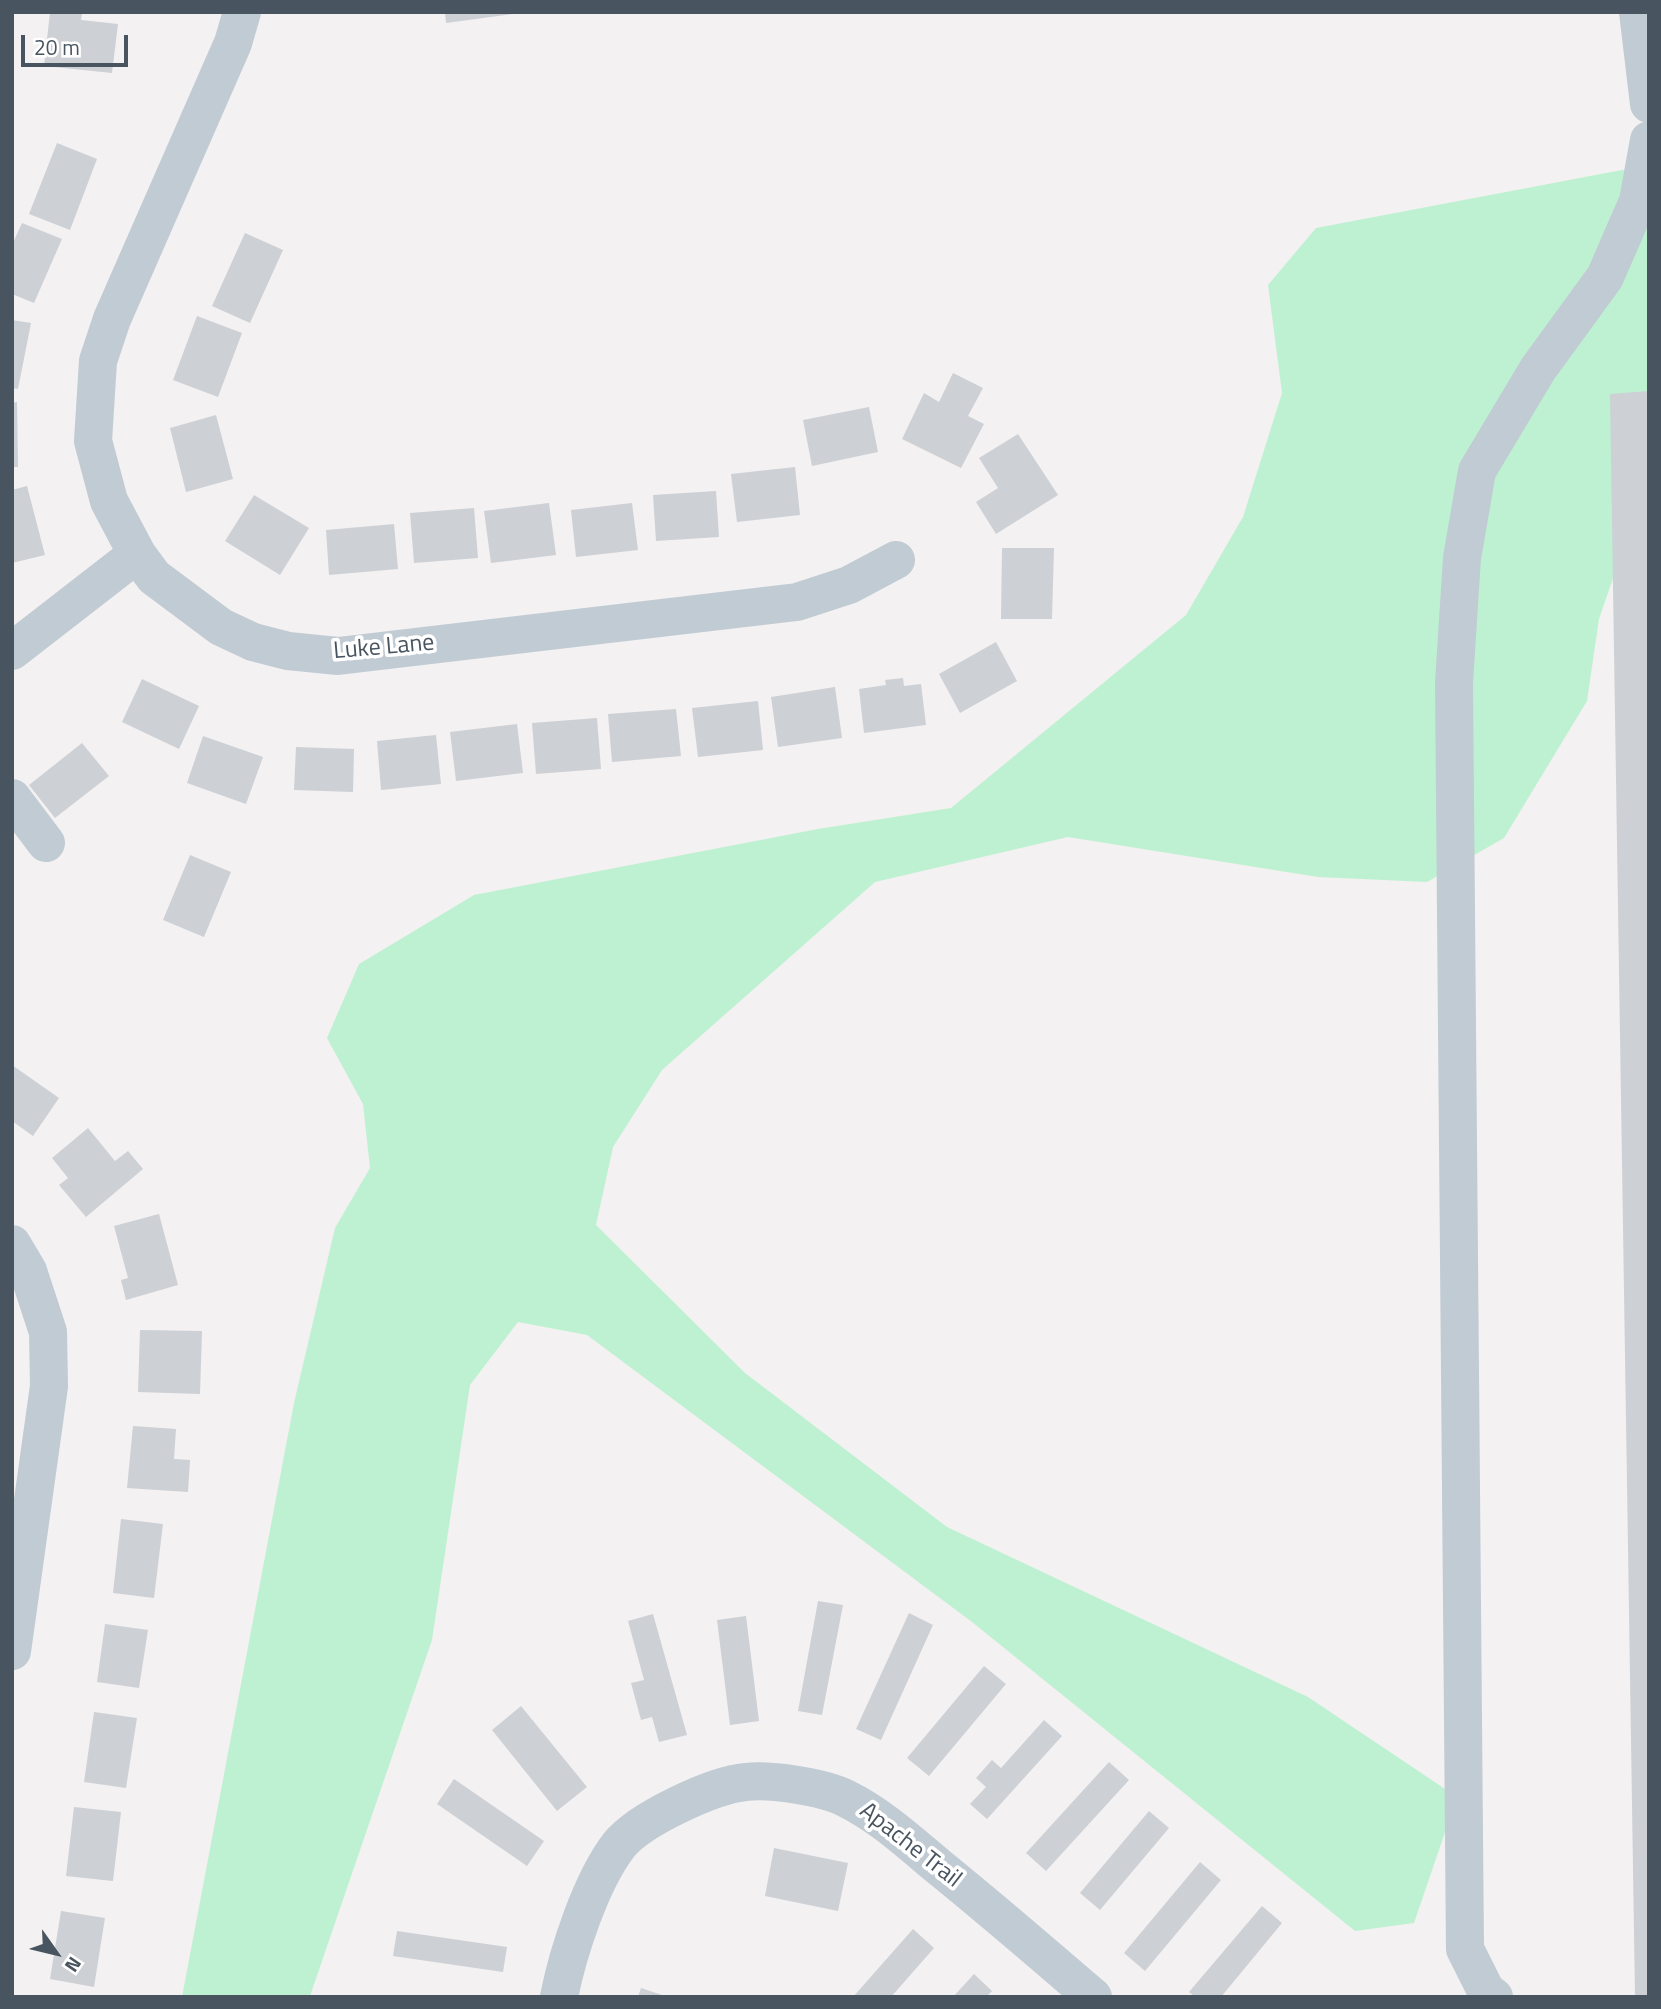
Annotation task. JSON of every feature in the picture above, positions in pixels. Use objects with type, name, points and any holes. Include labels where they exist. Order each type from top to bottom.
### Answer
[{"type":"street","name":"Luke Lane","points":[[242,12],[233,43],[112,319],[98,361],[93,441],[109,501],[137,554],[154,577],[220,627],[253,642],[288,651],[338,656],[797,602],[849,586],[896,560]]},
{"type":"street","points":[[1638,12],[1649,104]]},
{"type":"street","points":[[1494,1997],[1486,1990],[1465,1949],[1454,683],[1462,558],[1477,471],[1538,369],[1605,277],[1638,201],[1649,140]]},
{"type":"street","points":[[12,651],[137,554]]},
{"type":"street","points":[[12,798],[46,843]]},
{"type":"street","points":[[12,1244],[29,1271],[48,1332],[49,1386],[12,1651]]},
{"type":"street","name":"Apache Trail","points":[[559,1997],[592,1889],[620,1843],[656,1816],[704,1793],[746,1782],[792,1784],[842,1796],[873,1813],[1093,1997]]},
{"type":"green space","points":[[1622,170],[1649,171],[1649,502],[1633,520],[1599,619],[1587,701],[1504,838],[1427,882],[1318,877],[1068,837],[875,882],[662,1070],[613,1147],[596,1225],[745,1373],[947,1527],[1308,1697],[1457,1797],[1414,1923],[1355,1931],[972,1622],[587,1335],[518,1322],[470,1385],[432,1640],[310,1996],[182,1997],[294,1403],[335,1228],[370,1168],[363,1104],[327,1038],[359,964],[474,895],[818,829],[951,808],[1186,615],[1243,517],[1282,393],[1268,285],[1316,228]]},
{"type":"building","points":[[50,12],[82,13],[81,20],[118,24],[112,73],[44,66]]},
{"type":"building","points":[[445,12],[513,12],[513,14],[446,23]]},
{"type":"building","points":[[57,143],[97,159],[70,230],[29,214]]},
{"type":"building","points":[[22,223],[62,239],[34,303],[12,294],[12,245]]},
{"type":"building","points":[[245,233],[283,250],[250,323],[212,306]]},
{"type":"building","points":[[197,316],[242,333],[218,397],[173,380]]},
{"type":"building","points":[[12,320],[31,323],[18,389],[12,388]]},
{"type":"building","points":[[953,373],[983,388],[968,416],[984,424],[961,468],[902,439],[924,393],[939,402]]},
{"type":"building","points":[[1649,391],[1649,1997],[1635,1997],[1610,394]]},
{"type":"building","points":[[17,402],[18,467],[12,467],[12,403]]},
{"type":"building","points":[[869,407],[878,452],[812,466],[803,420]]},
{"type":"building","points":[[216,415],[233,479],[186,492],[170,428]]},
{"type":"building","points":[[1018,434],[1058,495],[996,534],[976,502],[998,488],[979,458]]},
{"type":"building","points":[[795,467],[800,515],[737,522],[731,474]]},
{"type":"building","points":[[27,486],[45,555],[12,563],[12,490]]},
{"type":"building","points":[[716,491],[719,537],[656,541],[653,495]]},
{"type":"building","points":[[254,495],[309,528],[280,575],[225,541]]},
{"type":"building","points":[[549,503],[556,555],[491,563],[484,511]]},
{"type":"building","points":[[632,503],[638,550],[576,557],[571,510]]},
{"type":"building","points":[[474,508],[478,558],[414,563],[410,513]]},
{"type":"building","points":[[394,524],[398,569],[329,575],[326,530]]},
{"type":"building","points":[[1002,548],[1054,548],[1052,619],[1001,619]]},
{"type":"building","points":[[996,642],[1017,681],[960,713],[939,674]]},
{"type":"building","points":[[903,678],[904,686],[921,684],[926,725],[864,733],[859,689],[886,685],[885,680]]},
{"type":"building","points":[[142,679],[199,706],[179,749],[122,722]]},
{"type":"building","points":[[835,687],[842,738],[778,747],[771,697]]},
{"type":"building","points":[[758,701],[763,750],[698,757],[692,708]]},
{"type":"building","points":[[676,709],[681,756],[612,762],[608,714]]},
{"type":"building","points":[[597,718],[601,769],[536,774],[532,723]]},
{"type":"building","points":[[517,724],[523,773],[456,781],[450,732]]},
{"type":"building","points":[[436,735],[441,784],[381,790],[377,741]]},
{"type":"building","points":[[203,736],[263,757],[246,804],[187,783]]},
{"type":"building","points":[[82,743],[109,776],[55,818],[29,785]]},
{"type":"building","points":[[296,747],[354,749],[353,792],[294,790]]},
{"type":"building","points":[[190,855],[231,872],[204,937],[163,920]]},
{"type":"building","points":[[12,1065],[59,1098],[33,1136],[12,1121]]},
{"type":"building","points":[[88,1128],[115,1161],[128,1151],[143,1169],[86,1217],[59,1185],[68,1178],[52,1158]]},
{"type":"building","points":[[159,1214],[178,1285],[126,1300],[121,1280],[128,1278],[114,1226]]},
{"type":"building","points":[[140,1330],[202,1331],[200,1394],[138,1392]]},
{"type":"building","points":[[133,1426],[176,1429],[174,1459],[190,1460],[188,1492],[127,1488]]},
{"type":"building","points":[[121,1519],[163,1524],[154,1598],[113,1593]]},
{"type":"building","points":[[818,1601],[843,1605],[822,1715],[798,1711]]},
{"type":"building","points":[[909,1613],[933,1625],[881,1740],[856,1729]]},
{"type":"building","points":[[653,1614],[687,1735],[659,1742],[652,1717],[641,1720],[631,1683],[644,1680],[628,1621]]},
{"type":"building","points":[[746,1616],[759,1721],[730,1725],[717,1620]]},
{"type":"building","points":[[105,1624],[148,1630],[139,1688],[97,1682]]},
{"type":"building","points":[[984,1666],[1006,1684],[929,1776],[907,1758]]},
{"type":"building","points":[[521,1706],[587,1787],[557,1811],[492,1730]]},
{"type":"building","points":[[94,1712],[137,1718],[126,1788],[84,1782]]},
{"type":"building","points":[[1044,1720],[1062,1736],[987,1819],[970,1804],[986,1787],[976,1778],[992,1760],[1001,1768]]},
{"type":"building","points":[[1109,1762],[1129,1780],[1046,1871],[1026,1853]]},
{"type":"building","points":[[454,1779],[544,1841],[527,1866],[437,1804]]},
{"type":"building","points":[[74,1807],[121,1812],[113,1881],[66,1876]]},
{"type":"building","points":[[1149,1811],[1169,1828],[1100,1910],[1080,1893]]},
{"type":"building","points":[[774,1848],[848,1863],[838,1911],[765,1896]]},
{"type":"building","points":[[1200,1862],[1221,1880],[1145,1971],[1124,1953]]},
{"type":"building","points":[[1262,1906],[1282,1923],[1221,1997],[1195,1997],[1189,1992]]},
{"type":"building","points":[[61,1911],[105,1918],[94,1987],[50,1979]]},
{"type":"building","points":[[913,1929],[934,1948],[891,1997],[853,1997]]},
{"type":"building","points":[[397,1931],[507,1947],[503,1972],[393,1956]]},
{"type":"building","points":[[974,1974],[992,1991],[986,1997],[953,1997]]},
{"type":"building","points":[[641,1988],[665,1996],[665,1997],[638,1997]]}]
